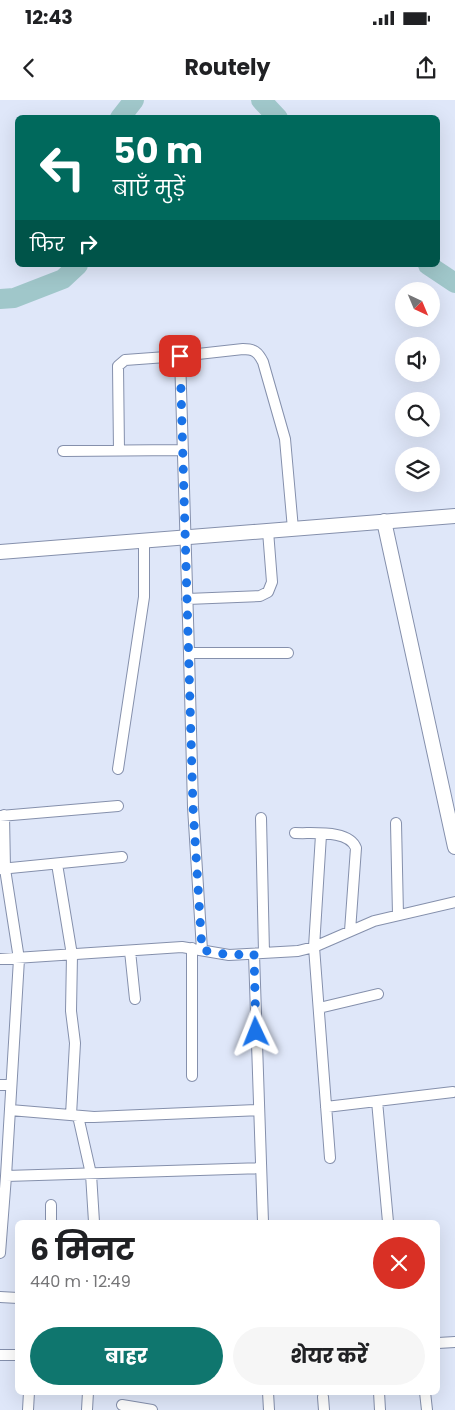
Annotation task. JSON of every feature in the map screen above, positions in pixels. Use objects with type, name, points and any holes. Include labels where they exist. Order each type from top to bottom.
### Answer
[{"type":"street","points":[[119,451],[118,366],[125,360],[252,349],[264,362],[285,439],[293,529]]},
{"type":"street","points":[[180,356],[197,949],[192,1076]]},
{"type":"street","points":[[63,451],[182,450]]},
{"type":"street","points":[[0,552],[455,516]]},
{"type":"street","points":[[384,521],[455,847]]},
{"type":"street","points":[[186,599],[260,596],[268,592],[272,582],[268,531]]},
{"type":"street","points":[[118,769],[144,597],[144,541]]},
{"type":"street","points":[[189,653],[288,653]]},
{"type":"street","points":[[0,1252],[18,959],[3,869],[2,816],[118,806]]},
{"type":"street","points":[[260,818],[259,1110],[263,1220]]},
{"type":"street","points":[[396,823],[398,915]]},
{"type":"street","points":[[295,834],[345,836],[354,842],[356,848],[350,932]]},
{"type":"street","points":[[321,835],[314,948],[330,1158]]},
{"type":"street","points":[[3,869],[122,857]]},
{"type":"street","points":[[57,864],[72,955],[71,1011],[75,1043],[71,1115]]},
{"type":"street","points":[[0,959],[197,949],[222,955],[259,954],[314,948],[374,921],[455,902]]},
{"type":"street","points":[[130,951],[135,999]]},
{"type":"street","points":[[319,1008],[378,994]]},
{"type":"street","points":[[0,1085],[11,1085]]},
{"type":"street","points":[[326,1107],[453,1092]]},
{"type":"street","points":[[377,1101],[388,1220]]},
{"type":"street","points":[[10,1110],[103,1116],[259,1110]]},
{"type":"street","points":[[71,1115],[78,1116],[91,1174],[94,1220]]},
{"type":"street","points":[[6,1176],[261,1168]]},
{"type":"street","points":[[51,1205],[51,1220]]},
{"type":"street","points":[[0,1297],[15,1298]]},
{"type":"street","points":[[440,1343],[455,1342]]},
{"type":"street","points":[[0,1355],[15,1354]]},
{"type":"street","points":[[28,1410],[29,1395]]},
{"type":"street","points":[[87,1410],[88,1395]]},
{"type":"street","points":[[268,1395],[269,1410]]},
{"type":"street","points":[[379,1395],[380,1410]]},
{"type":"street","points":[[425,1395],[427,1410]]},
{"type":"street","points":[[323,1397],[324,1410]]},
{"type":"street","points":[[122,1405],[152,1410]]},
{"type":"waterway","points":[[122,115],[134,100]]},
{"type":"waterway","points":[[261,100],[275,115]]},
{"type":"waterway","points":[[0,299],[14,298],[63,279],[76,267]]},
{"type":"waterway","points":[[431,267],[455,283]]},
{"type":"route","points":[[180,356],[183,520],[193,807],[202,950],[215,954],[254,954],[256,1032]]}]
